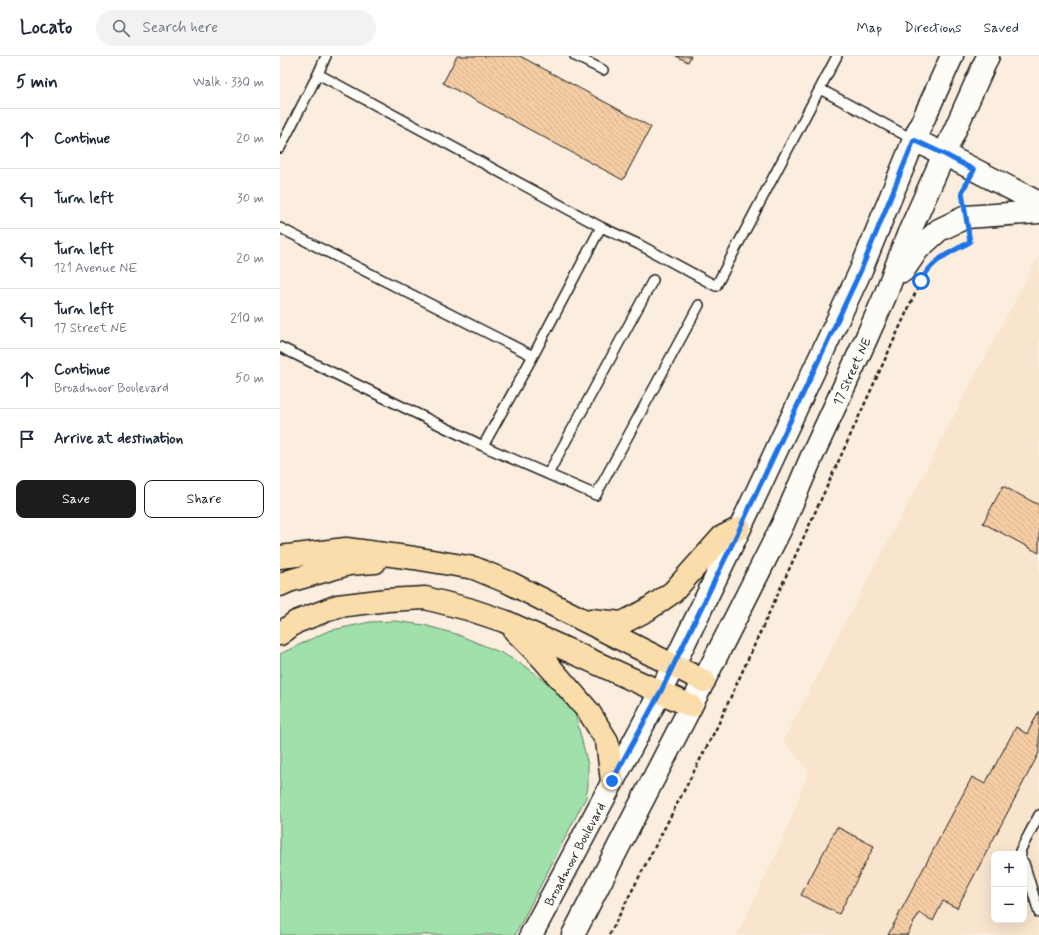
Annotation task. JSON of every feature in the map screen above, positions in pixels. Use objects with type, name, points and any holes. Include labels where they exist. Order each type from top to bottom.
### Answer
[{"type":"highway","points":[[577,618],[622,622],[647,610],[673,592],[722,537],[740,528]]},
{"type":"highway","points":[[280,557],[346,549],[474,568],[510,583],[704,681]]},
{"type":"highway","points":[[280,585],[289,581],[349,564],[414,558]]},
{"type":"highway","points":[[280,634],[296,622],[338,606],[387,600],[425,598],[468,609],[504,621],[661,691],[691,706]]},
{"type":"highway","points":[[504,621],[543,659],[589,712],[607,741],[612,781]]},
{"type":"main road","points":[[674,666],[861,270],[914,140],[952,56]]},
{"type":"main road","name":"17 Street NE","points":[[704,681],[783,524],[885,296],[908,235],[988,56]]},
{"type":"main road","points":[[914,140],[1039,203]]},
{"type":"main road","points":[[885,296],[918,249],[939,230],[966,217],[1039,212]]},
{"type":"main road","name":"Broadmoor Boulevard","points":[[531,935],[674,666]]},
{"type":"main road","points":[[573,935],[704,681]]},
{"type":"lane","points":[[280,148],[326,56]]},
{"type":"lane","points":[[575,56],[603,70]]},
{"type":"lane","points":[[318,74],[601,227],[638,244],[716,286],[837,56]]},
{"type":"lane","points":[[820,89],[914,140]]},
{"type":"lane","points":[[483,446],[533,356],[601,227]]},
{"type":"lane","points":[[280,228],[533,356]]},
{"type":"lane","points":[[548,474],[653,280]]},
{"type":"lane","points":[[280,347],[483,446],[596,495],[699,304]]},
{"type":"lane","points":[[1020,851],[1039,815]]},
{"type":"lane","points":[[1027,873],[1039,913]]},
{"type":"path","points":[[934,263],[950,252],[970,242],[962,192],[974,170]]},
{"type":"path","points":[[609,935],[717,727],[921,281]]},
{"type":"shaded area","points":[[1039,255],[1039,935],[737,935],[783,840],[809,770],[783,741]]},
{"type":"green space","points":[[395,621],[424,625],[456,634],[502,653],[528,668],[556,690],[575,713],[588,765],[588,786],[586,797],[515,935],[280,935],[280,654],[328,631],[370,622]]},
{"type":"building","points":[[457,56],[520,56],[651,127],[623,180],[443,83]]},
{"type":"building","points":[[676,56],[691,56],[688,62]]},
{"type":"building","points":[[1003,486],[1039,505],[1039,553],[983,523]]},
{"type":"building","points":[[1039,711],[1039,753],[957,908],[943,901],[933,921],[919,913],[907,935],[888,935],[972,777],[985,784],[1016,727],[1027,734]]},
{"type":"building","points":[[837,827],[874,846],[839,914],[801,895]]},
{"type":"route","points":[[612,781],[674,666],[740,528],[861,270],[914,140],[974,170],[962,192],[970,242],[938,260],[924,274],[921,281]]}]
